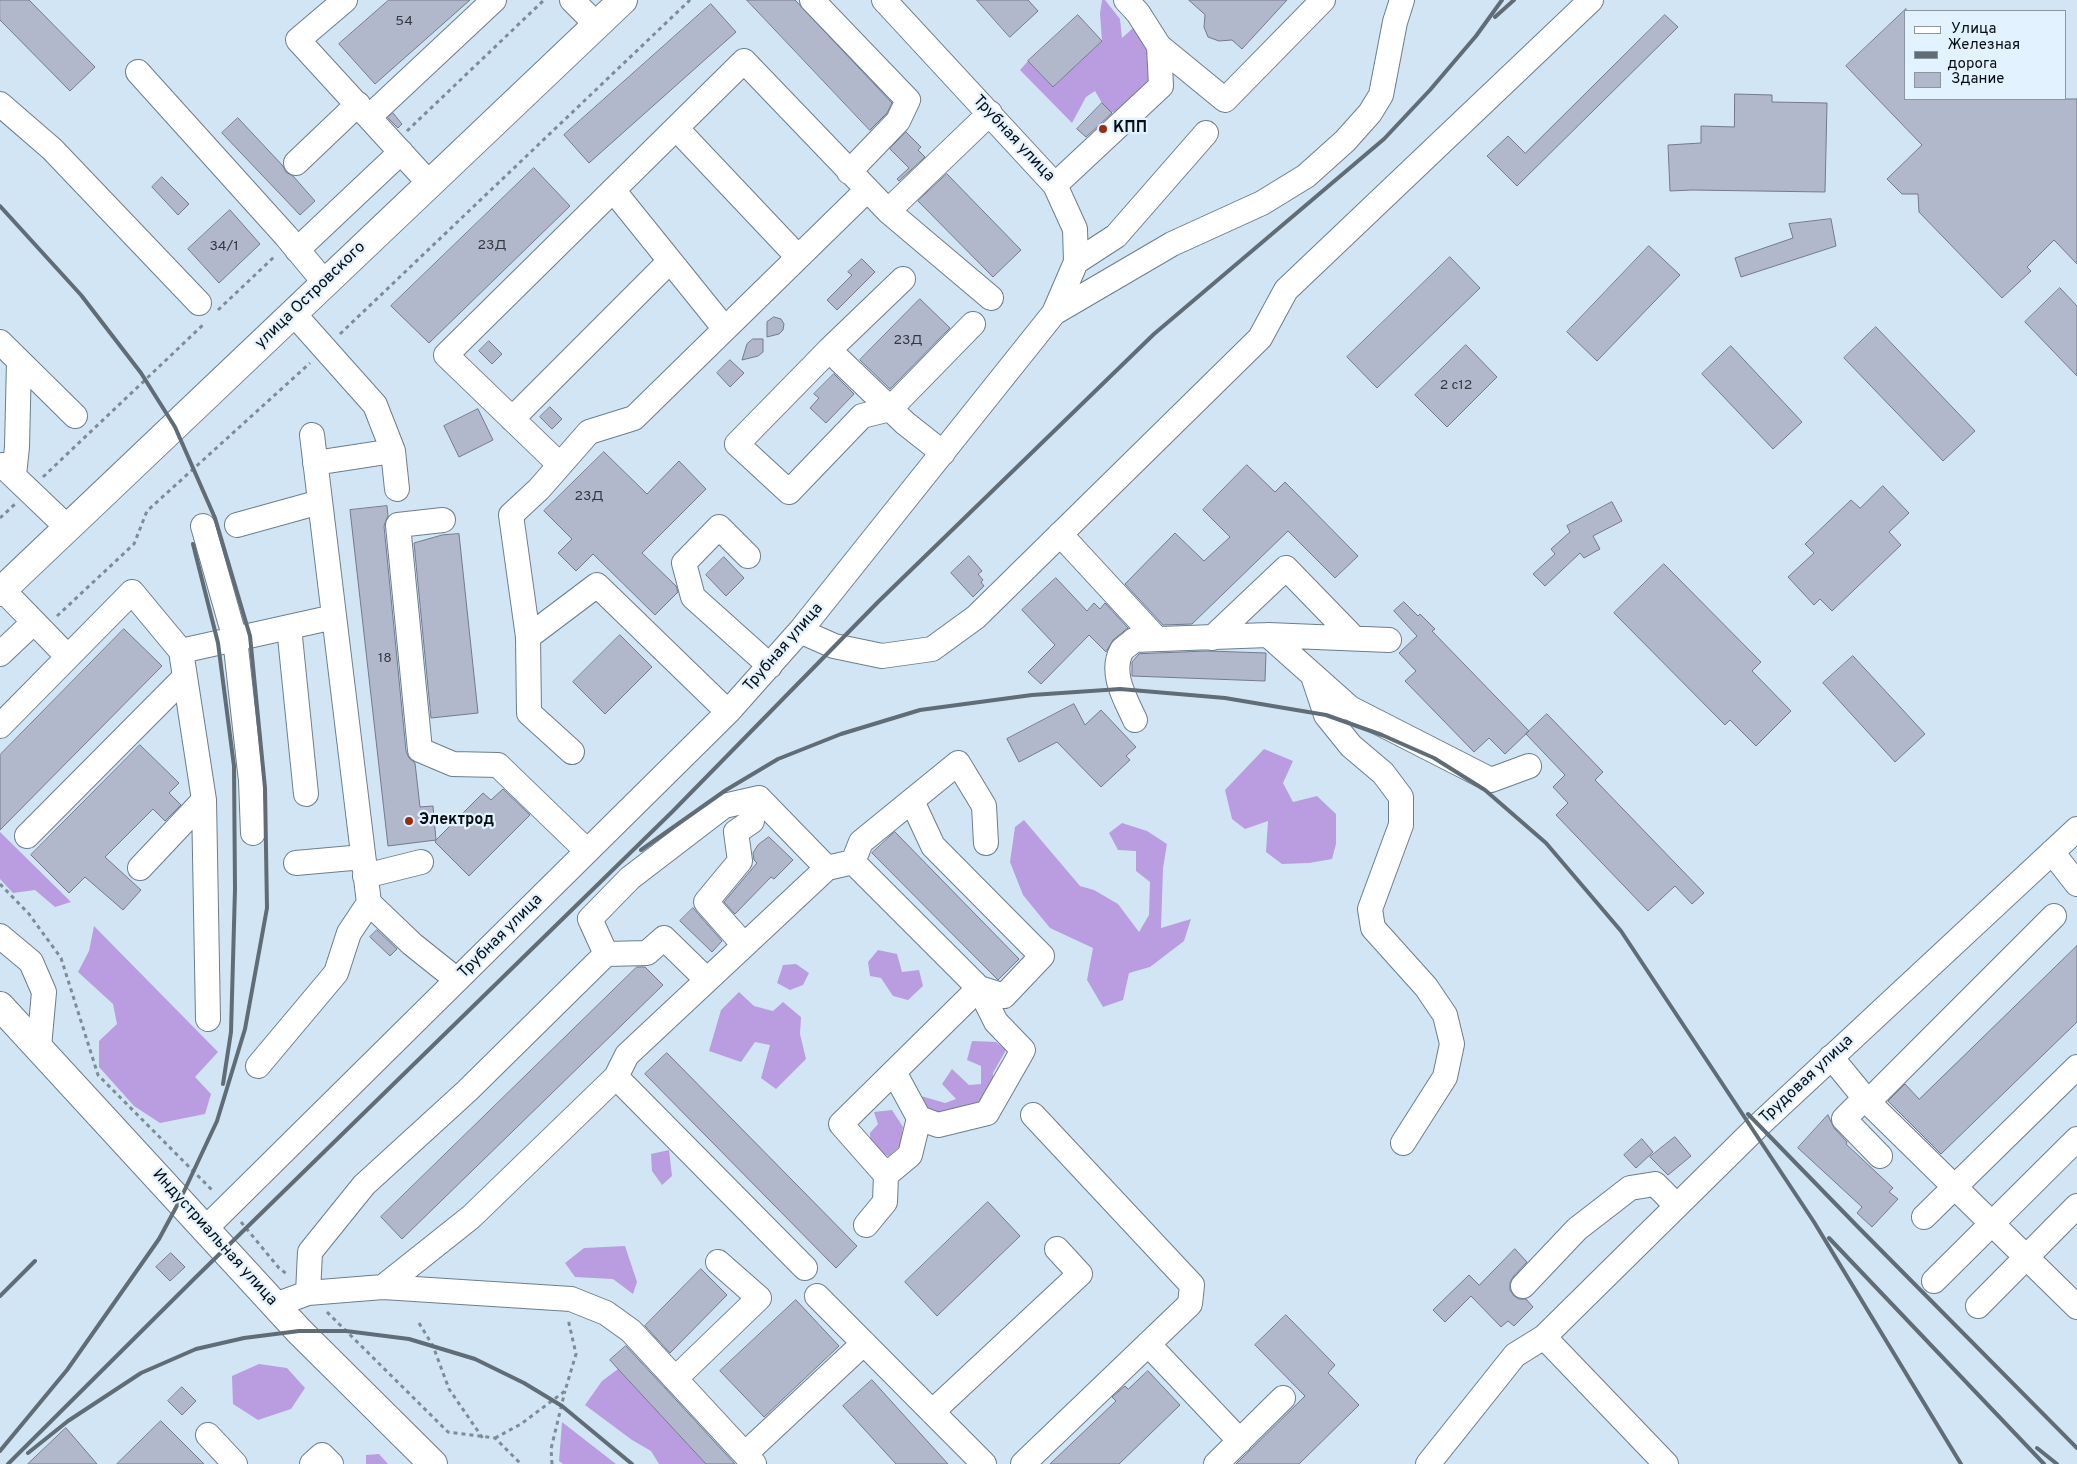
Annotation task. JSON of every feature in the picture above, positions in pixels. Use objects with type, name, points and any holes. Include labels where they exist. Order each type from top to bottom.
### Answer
[{"type":"main road","name":"улица Островского","points":[[1,591],[623,0]]},
{"type":"main road","name":"Индустриальная улица","points":[[0,1006],[299,1331],[433,1464]]},
{"type":"street","points":[[345,0],[298,40],[429,183]]},
{"type":"street","points":[[296,163],[364,111],[494,0]]},
{"type":"street","points":[[572,0],[596,25]]},
{"type":"street","points":[[812,0],[908,100],[898,121],[849,172]]},
{"type":"street","points":[[1126,0],[1138,13],[1159,46],[1225,100],[1323,0]]},
{"type":"street","points":[[1054,313],[1172,244],[1262,204],[1306,176],[1338,147],[1370,113],[1381,95],[1395,22],[1402,0]]},
{"type":"street","points":[[800,631],[834,646],[882,656],[932,649],[976,617],[1260,338],[1286,290],[1591,0]]},
{"type":"street","name":"Трубная улица","points":[[206,1228],[728,712],[800,631],[1054,313],[1076,262],[1075,229],[1056,185],[889,2]]},
{"type":"street","points":[[1056,185],[1161,86],[1159,46]]},
{"type":"street","points":[[560,465],[446,355],[744,61],[888,211],[991,298]]},
{"type":"street","points":[[138,72],[325,283]]},
{"type":"street","points":[[0,104],[52,149],[206,313]]},
{"type":"street","points":[[888,211],[990,113]]},
{"type":"street","points":[[676,128],[798,257]]},
{"type":"street","points":[[1076,262],[1116,236],[1206,133]]},
{"type":"street","points":[[294,246],[397,147]]},
{"type":"street","points":[[613,190],[725,329]]},
{"type":"street","points":[[572,752],[530,713],[528,637],[511,515],[539,489],[589,432],[634,418],[867,190]]},
{"type":"street","points":[[512,419],[670,260]]},
{"type":"street","points":[[903,279],[828,350],[737,444],[789,492],[862,416],[890,409],[973,324]]},
{"type":"street","points":[[293,313],[375,404],[393,451],[397,489]]},
{"type":"street","points":[[0,342],[75,416]]},
{"type":"street","points":[[828,350],[890,409],[943,453]]},
{"type":"street","points":[[19,361],[17,447],[14,476],[68,528]]},
{"type":"street","points":[[258,1066],[336,973],[349,933],[368,903],[312,435]]},
{"type":"street","points":[[315,463],[393,451]]},
{"type":"street","points":[[238,525],[320,502]]},
{"type":"street","points":[[443,520],[398,525],[420,750],[453,764],[498,765],[587,851]]},
{"type":"street","points":[[202,526],[235,639],[251,781],[253,833]]},
{"type":"street","points":[[748,556],[718,527],[684,564],[693,597],[770,666]]},
{"type":"street","points":[[1060,534],[1156,638]]},
{"type":"street","points":[[1212,638],[1286,568],[1354,638]]},
{"type":"street","points":[[528,637],[597,585],[728,712]]},
{"type":"street","points":[[1,591],[68,657]]},
{"type":"street","points":[[0,726],[132,592],[180,651],[204,800],[208,1019]]},
{"type":"street","points":[[180,651],[334,618]]},
{"type":"street","points":[[0,654],[38,626]]},
{"type":"street","points":[[289,627],[306,794]]},
{"type":"street","points":[[1135,720],[1120,689],[1117,665],[1123,650],[1134,640],[1268,635],[1389,640]]},
{"type":"street","points":[[1268,635],[1350,708],[1491,780],[1529,766]]},
{"type":"street","points":[[1313,676],[1326,716],[1351,746],[1383,773],[1401,798],[1401,825],[1370,909],[1373,928],[1426,987],[1445,1015],[1452,1044],[1445,1077],[1403,1143]]},
{"type":"street","points":[[27,836],[185,677]]},
{"type":"street","points":[[853,862],[861,842],[958,763],[984,806],[986,843]]},
{"type":"street","points":[[606,954],[590,919],[630,878],[724,806],[759,798],[827,868]]},
{"type":"street","points":[[140,868],[204,800]]},
{"type":"street","points":[[912,801],[933,846],[1042,956],[1004,996],[980,988]]},
{"type":"street","points":[[744,945],[706,902],[740,861],[736,832],[752,821]]},
{"type":"street","name":"Трудовая улица","points":[[1428,1464],[1515,1355],[1544,1337],[1759,1125],[2077,829]]},
{"type":"street","points":[[2052,852],[2077,884]]},
{"type":"street","points":[[296,863],[364,867],[421,862]]},
{"type":"street","points":[[383,1287],[471,1217],[616,1077],[627,1055],[706,979],[827,868],[853,862]]},
{"type":"street","points":[[853,862],[980,988],[996,1022],[1023,1050],[988,1113],[938,1125],[919,1118],[894,1072]]},
{"type":"street","points":[[368,903],[412,944],[457,980]]},
{"type":"street","points":[[1880,1156],[1844,1119],[1866,1100],[2054,916]]},
{"type":"street","points":[[0,936],[31,962],[44,992],[39,1048]]},
{"type":"street","points":[[308,1293],[310,1252],[364,1185],[467,1091],[606,954],[647,954],[664,938],[706,979]]},
{"type":"street","points":[[866,1225],[885,1202],[886,1175],[841,1124],[980,988]]},
{"type":"street","points":[[1831,1057],[1866,1100],[2077,1307]]},
{"type":"street","points":[[1924,1217],[2077,1067]]},
{"type":"street","points":[[616,1077],[805,1268]]},
{"type":"street","points":[[1023,1464],[1190,1304],[1192,1285],[1033,1115]]},
{"type":"street","points":[[886,1175],[910,1156],[919,1118]]},
{"type":"street","points":[[1934,1281],[2077,1139]]},
{"type":"street","points":[[1523,1286],[1577,1229],[1630,1188],[1654,1184],[1677,1206]]},
{"type":"street","points":[[1978,1306],[2077,1206]]},
{"type":"street","points":[[932,1412],[1080,1274],[1057,1249]]},
{"type":"street","points":[[676,1380],[759,1298],[718,1262]]},
{"type":"street","points":[[275,1305],[308,1293],[383,1287],[571,1299],[606,1314],[631,1331],[749,1459],[864,1343]]},
{"type":"street","points":[[817,1296],[984,1464]]},
{"type":"street","points":[[1544,1337],[1666,1464]]},
{"type":"street","points":[[1148,1344],[1240,1441]]},
{"type":"street","points":[[1216,1464],[1283,1398]]},
{"type":"street","points":[[208,1435],[235,1464]]},
{"type":"street","points":[[312,1464],[322,1455],[331,1464]]},
{"type":"path","points":[[397,147],[544,0]]},
{"type":"path","points":[[38,626],[134,544],[147,511],[326,348],[690,0]]},
{"type":"path","points":[[0,518],[14,476],[206,313],[294,246]]},
{"type":"path","points":[[552,1464],[551,1449],[576,1354],[563,1298]]},
{"type":"path","points":[[419,1323],[433,1346],[449,1389],[484,1440]]},
{"type":"path","points":[[495,1438],[521,1424],[565,1391]]},
{"type":"shaded area","points":[[1102,0],[1105,0],[1120,19],[1122,38],[1133,28],[1155,55],[1152,85],[1123,113],[1111,112],[1102,103],[1095,91],[1086,97],[1072,123],[1020,70],[1028,61],[1053,87],[1102,41],[1100,13]]},
{"type":"shaded area","points":[[1264,749],[1293,761],[1283,783],[1293,802],[1317,796],[1336,814],[1336,844],[1332,859],[1309,863],[1282,864],[1266,852],[1268,821],[1245,829],[1232,819],[1225,790]]},
{"type":"shaded area","points":[[1024,820],[1080,886],[1094,890],[1118,904],[1139,932],[1149,915],[1150,882],[1136,871],[1136,851],[1118,850],[1109,833],[1122,823],[1147,831],[1167,844],[1163,868],[1161,928],[1191,919],[1184,941],[1150,967],[1129,973],[1123,1000],[1103,1007],[1087,980],[1093,948],[1050,928],[1023,895],[1010,862],[1015,827]]},
{"type":"shaded area","points":[[0,832],[71,902],[55,907],[35,890],[13,893],[0,879]]},
{"type":"shaded area","points":[[94,926],[218,1052],[195,1077],[211,1094],[205,1114],[160,1123],[134,1106],[99,1067],[99,1041],[117,1024],[113,1004],[78,972],[89,951]]},
{"type":"shaded area","points":[[878,950],[897,954],[902,972],[919,970],[923,986],[908,1000],[893,996],[881,978],[870,976],[868,962]]},
{"type":"shaded area","points":[[796,964],[809,973],[803,985],[790,990],[777,983],[783,965]]},
{"type":"shaded area","points":[[739,992],[754,1006],[773,1011],[783,1002],[801,1017],[800,1034],[806,1059],[776,1089],[761,1078],[770,1045],[755,1042],[741,1062],[709,1051],[721,1010]]},
{"type":"shaded area","points":[[972,1041],[996,1042],[1006,1050],[993,1073],[993,1093],[974,1110],[930,1115],[921,1096],[945,1103],[956,1099],[942,1084],[952,1069],[969,1085],[981,1084],[981,1066],[967,1060]]},
{"type":"shaded area","points":[[892,1110],[903,1127],[900,1146],[888,1156],[871,1149],[870,1133],[878,1124],[874,1112]]},
{"type":"shaded area","points":[[669,1150],[672,1176],[662,1185],[652,1171],[651,1154]]},
{"type":"shaded area","points":[[625,1246],[637,1282],[633,1294],[613,1279],[575,1277],[565,1263],[584,1248]]},
{"type":"shaded area","points":[[259,1364],[287,1368],[305,1388],[291,1409],[258,1420],[233,1404],[232,1376]]},
{"type":"shaded area","points":[[618,1369],[706,1464],[659,1464],[651,1451],[632,1440],[585,1405],[602,1381]]},
{"type":"shaded area","points":[[562,1422],[616,1464],[563,1464],[559,1461]]},
{"type":"shaded area","points":[[379,1454],[388,1464],[366,1464],[366,1455]]},
{"type":"building","points":[[0,0],[29,0],[95,67],[70,91],[0,20]]},
{"type":"building","points":[[389,0],[470,0],[375,84],[339,44]]},
{"type":"building","points":[[747,0],[795,0],[892,103],[887,113],[870,130]]},
{"type":"building","points":[[977,0],[1028,0],[1038,11],[1010,37]]},
{"type":"building","points":[[1189,0],[1287,0],[1242,49],[1232,40],[1219,41],[1208,37],[1204,27],[1205,15]]},
{"type":"building","points":[[711,4],[736,32],[589,163],[564,135]]},
{"type":"building","points":[[1904,11],[1904,100],[2077,99],[2077,264],[2054,240],[2027,267],[2031,271],[2002,298],[1919,212],[1918,194],[1902,194],[1887,179],[1922,145],[1846,66]]},
{"type":"building","points":[[1078,15],[1102,41],[1053,87],[1028,61]]},
{"type":"building","points":[[1665,15],[1678,27],[1517,186],[1487,156],[1508,136],[1525,153]]},
{"type":"building","points":[[1735,94],[1772,95],[1772,102],[1827,103],[1825,192],[1670,191],[1668,145],[1701,143],[1701,126],[1734,127]]},
{"type":"building","points":[[1102,103],[1112,113],[1086,137],[1077,129]]},
{"type":"building","points":[[393,113],[402,124],[398,128],[388,118]]},
{"type":"building","points":[[238,118],[283,166],[286,172],[293,176],[315,201],[300,215],[222,133]]},
{"type":"building","points":[[906,132],[921,147],[918,150],[925,157],[899,181],[897,179],[909,168],[890,149]]},
{"type":"building","points":[[534,168],[570,206],[429,343],[391,306]]},
{"type":"building","points":[[947,174],[1021,250],[993,277],[918,201]]},
{"type":"building","points":[[162,177],[189,204],[178,215],[152,187]]},
{"type":"building","points":[[230,210],[260,244],[219,283],[188,249]]},
{"type":"building","points":[[1831,219],[1836,246],[1741,277],[1735,258],[1793,238],[1789,224]]},
{"type":"building","points":[[1649,246],[1680,275],[1597,361],[1567,332]]},
{"type":"building","points":[[1450,257],[1480,288],[1377,388],[1347,357]]},
{"type":"building","points":[[862,259],[875,272],[837,310],[827,300],[852,275],[848,272]]},
{"type":"building","points":[[2060,288],[2077,306],[2077,376],[2025,322]]},
{"type":"building","points":[[920,299],[950,328],[890,389],[860,360]]},
{"type":"building","points":[[774,317],[781,319],[784,324],[783,330],[779,334],[767,337],[767,322]]},
{"type":"building","points":[[1876,327],[1975,431],[1943,461],[1844,358]]},
{"type":"building","points":[[753,339],[763,339],[763,352],[758,356],[742,360],[747,344]]},
{"type":"building","points":[[489,341],[502,354],[492,364],[479,351]]},
{"type":"building","points":[[1466,345],[1497,377],[1447,427],[1415,395]]},
{"type":"building","points":[[1731,346],[1802,422],[1773,449],[1702,374]]},
{"type":"building","points":[[730,360],[744,373],[730,387],[717,373]]},
{"type":"building","points":[[834,374],[854,394],[826,423],[810,408],[819,398],[814,394]]},
{"type":"building","points":[[550,407],[562,419],[552,429],[540,417]]},
{"type":"building","points":[[478,409],[493,440],[459,457],[444,426]]},
{"type":"building","points":[[604,452],[647,494],[679,461],[706,489],[642,553],[676,586],[678,592],[655,615],[593,554],[576,571],[558,553],[572,539],[544,511]]},
{"type":"building","points":[[1247,465],[1275,492],[1285,482],[1358,556],[1335,578],[1288,531],[1192,624],[1163,625],[1125,584],[1175,533],[1204,561],[1230,537],[1203,510]]},
{"type":"building","points":[[1883,486],[1909,513],[1889,532],[1901,545],[1832,611],[1820,599],[1814,605],[1788,577],[1814,553],[1805,544],[1851,500],[1860,508]]},
{"type":"building","points":[[1612,502],[1622,521],[1593,536],[1600,549],[1584,558],[1580,553],[1545,586],[1533,574],[1555,554],[1551,549],[1570,532],[1567,526]]},
{"type":"building","points":[[387,506],[388,516],[384,526],[406,751],[409,758],[415,763],[420,807],[433,806],[436,840],[388,846],[350,510]]},
{"type":"building","points":[[459,534],[478,713],[431,718],[414,543],[442,535]]},
{"type":"building","points":[[969,556],[982,571],[978,574],[983,580],[981,582],[984,586],[973,597],[951,573]]},
{"type":"building","points":[[724,557],[744,578],[726,596],[706,575]]},
{"type":"building","points":[[1664,564],[1761,662],[1752,671],[1791,711],[1756,746],[1730,720],[1725,725],[1614,613]]},
{"type":"building","points":[[1056,578],[1087,611],[1094,603],[1100,609],[1105,603],[1128,628],[1113,640],[1106,652],[1089,635],[1041,684],[1028,672],[1055,645],[1022,610]]},
{"type":"building","points":[[1404,602],[1435,629],[1432,631],[1529,731],[1505,754],[1489,738],[1474,752],[1405,681],[1416,671],[1399,653],[1417,636],[1394,611]]},
{"type":"building","points":[[124,629],[162,666],[0,830],[0,755]]},
{"type":"building","points":[[620,635],[652,667],[605,714],[573,682]]},
{"type":"building","points":[[1208,651],[1266,653],[1265,681],[1132,676],[1132,662],[1139,654]]},
{"type":"building","points":[[1853,656],[1925,734],[1895,762],[1823,683]]},
{"type":"building","points":[[1074,704],[1085,725],[1101,710],[1136,747],[1126,756],[1130,760],[1101,787],[1057,742],[1019,762],[1007,739]]},
{"type":"building","points":[[1547,714],[1603,772],[1595,780],[1704,893],[1692,904],[1675,886],[1648,911],[1556,815],[1568,803],[1553,787],[1565,775],[1526,734]]},
{"type":"building","points":[[140,745],[179,783],[169,793],[181,805],[165,821],[153,809],[105,857],[141,890],[123,910],[85,877],[69,893],[31,855]]},
{"type":"building","points":[[503,789],[530,815],[469,876],[435,842],[483,793],[491,800]]},
{"type":"building","points":[[895,832],[1019,959],[998,980],[872,853]]},
{"type":"building","points":[[769,837],[793,860],[774,879],[771,877],[735,914],[724,902],[757,863],[754,860],[753,853],[758,845]]},
{"type":"building","points":[[693,908],[722,941],[712,952],[680,921]]},
{"type":"building","points":[[377,930],[397,949],[390,956],[370,937]]},
{"type":"building","points":[[2077,946],[2077,1022],[1941,1154],[1888,1101],[1905,1084],[1919,1099]]},
{"type":"building","points":[[637,967],[645,967],[663,985],[402,1239],[381,1217]]},
{"type":"building","points":[[667,1053],[857,1246],[836,1268],[645,1074]]},
{"type":"building","points":[[1828,1115],[1834,1128],[1847,1142],[1846,1144],[1893,1188],[1889,1192],[1898,1199],[1872,1227],[1857,1213],[1862,1207],[1798,1148]]},
{"type":"building","points":[[1675,1137],[1691,1156],[1668,1175],[1650,1157]]},
{"type":"building","points":[[1642,1139],[1653,1152],[1636,1168],[1624,1155]]},
{"type":"building","points":[[988,1202],[1020,1236],[937,1316],[905,1282]]},
{"type":"building","points":[[1515,1249],[1527,1262],[1513,1277],[1510,1283],[1510,1290],[1514,1296],[1519,1299],[1526,1299],[1533,1307],[1514,1326],[1508,1321],[1501,1327],[1471,1296],[1445,1322],[1433,1310],[1469,1275],[1479,1285]]},
{"type":"building","points":[[171,1253],[185,1267],[170,1281],[156,1267]]},
{"type":"building","points":[[701,1269],[727,1295],[670,1353],[645,1326]]},
{"type":"building","points":[[796,1300],[839,1346],[764,1417],[720,1371]]},
{"type":"building","points":[[1286,1315],[1335,1365],[1328,1373],[1359,1405],[1299,1464],[1236,1464],[1305,1396],[1255,1345]]},
{"type":"building","points":[[626,1346],[735,1464],[706,1464],[618,1369],[610,1360]]},
{"type":"building","points":[[1148,1371],[1180,1405],[1119,1464],[1050,1464],[1116,1401],[1112,1397],[1125,1386],[1128,1389]]},
{"type":"building","points":[[872,1380],[948,1464],[896,1464],[843,1406]]},
{"type":"building","points":[[182,1387],[196,1401],[182,1415],[168,1401]]},
{"type":"building","points":[[161,1421],[204,1464],[117,1464]]},
{"type":"building","points":[[66,1428],[97,1464],[28,1464]]},
{"type":"railway","points":[[8,1464],[196,1277],[672,812],[878,602],[1154,334],[1384,139],[1430,90],[1476,36],[1502,0]]},
{"type":"railway","points":[[1495,17],[1514,0]]},
{"type":"railway","points":[[0,206],[81,295],[141,373],[175,427],[215,518],[250,636],[265,788],[267,908],[245,1029],[217,1121],[180,1200],[159,1239],[67,1370],[0,1451]]},
{"type":"railway","points":[[193,544],[218,643],[234,766],[235,889],[231,1032],[223,1084]]},
{"type":"railway","points":[[641,850],[726,790],[778,759],[841,734],[920,710],[1032,695],[1120,689],[1225,698],[1326,715],[1382,735],[1434,758],[1485,790],[1546,843],[1621,931],[1814,1222],[1961,1464]]},
{"type":"railway","points":[[1748,1114],[2077,1448]]},
{"type":"railway","points":[[1829,1238],[2044,1464]]},
{"type":"railway","points":[[0,1296],[35,1261]]},
{"type":"railway","points":[[28,1453],[68,1421],[141,1373],[196,1349],[244,1338],[299,1331],[346,1331],[409,1339],[475,1359],[524,1383],[562,1406],[632,1464]]},
{"type":"railway","points":[[2037,1448],[2057,1464]]},
{"type":"place","name":"КПП","points":[[1103,129]]},
{"type":"place","name":"Электрод","points":[[409,821]]}]
